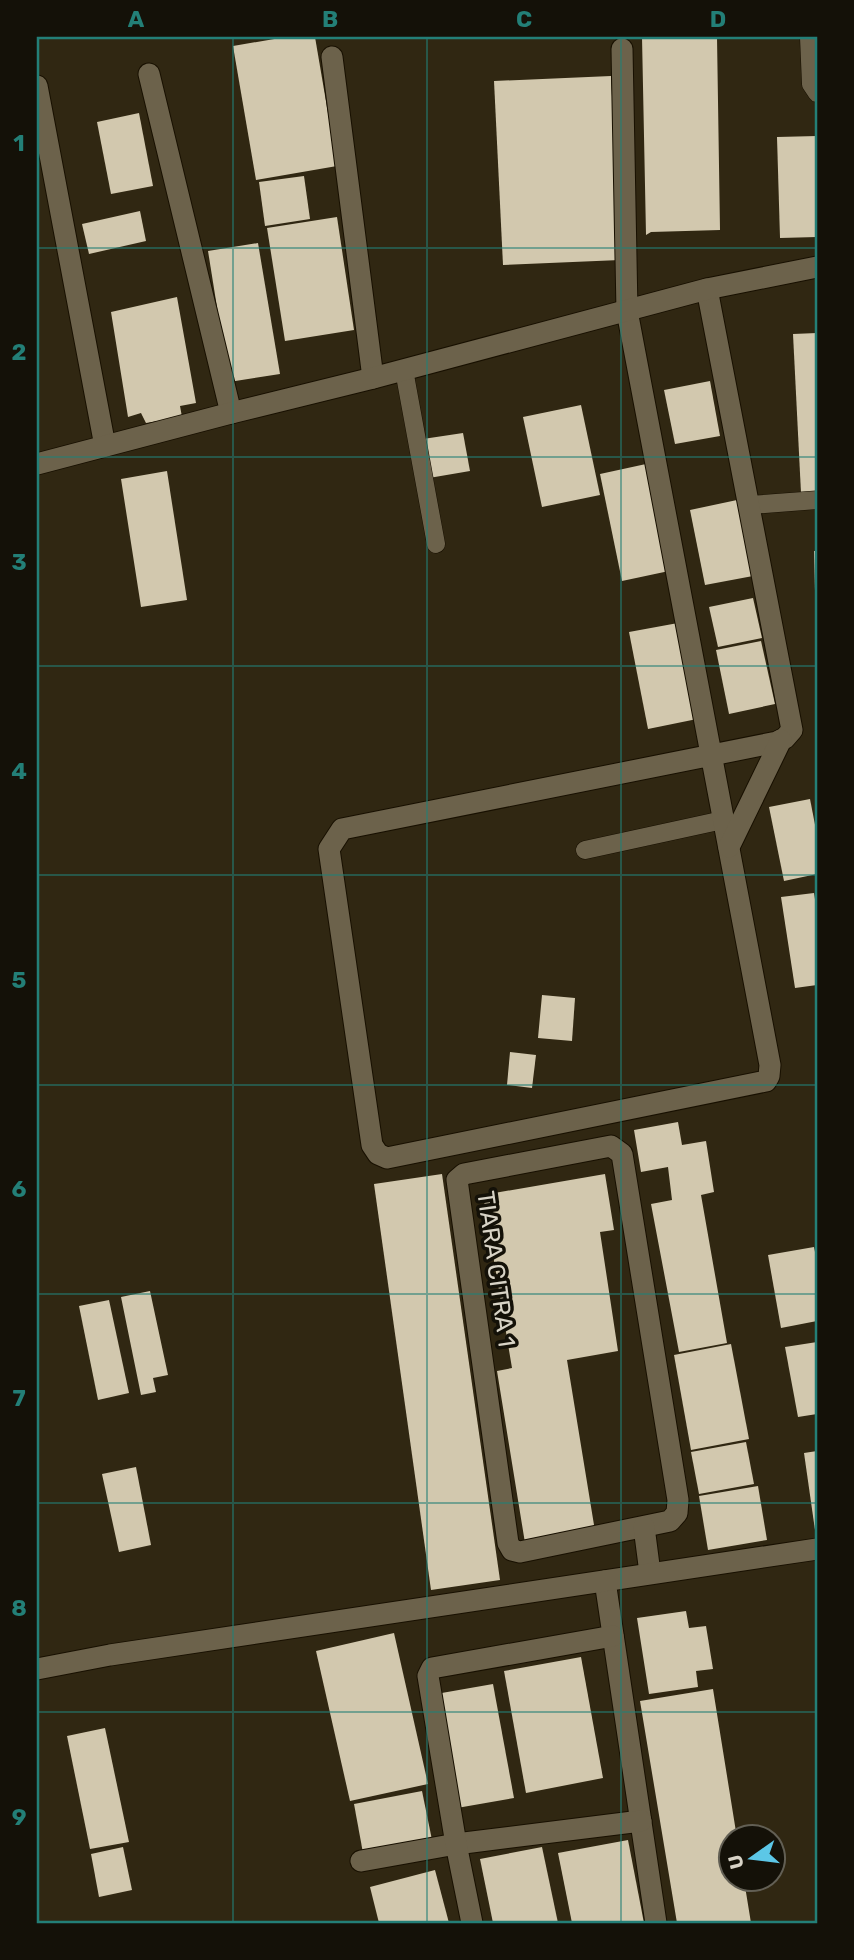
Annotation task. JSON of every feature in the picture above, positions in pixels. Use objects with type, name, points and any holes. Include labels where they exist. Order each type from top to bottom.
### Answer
[{"type":"street","points":[[622,49],[627,311],[710,754],[770,1065],[769,1076],[765,1081],[387,1158],[378,1154],[372,1144],[329,849],[342,829],[710,754],[782,740]]},
{"type":"street","points":[[332,57],[373,378]]},
{"type":"street","points":[[149,74],[231,412]]},
{"type":"street","points":[[37,86],[105,446]]},
{"type":"street","points":[[37,464],[707,289],[817,267]]},
{"type":"street","points":[[707,289],[792,730],[782,740],[729,847]]},
{"type":"street","name":"TIARA CITRA 1","points":[[611,1146],[622,1154],[678,1500],[677,1513],[670,1521],[644,1527],[520,1552],[512,1550],[508,1543],[460,1207],[457,1180],[459,1176],[611,1146]]},
{"type":"street","points":[[644,1527],[650,1573]]},
{"type":"street","points":[[37,1668],[817,1549]]},
{"type":"street","points":[[605,1581],[656,1923]]},
{"type":"street","points":[[472,1923],[456,1844],[429,1671],[432,1668],[613,1636]]},
{"type":"street","points":[[361,1861],[456,1844],[641,1821]]},
{"type":"lane","points":[[809,37],[811,84],[817,93]]},
{"type":"lane","points":[[404,370],[436,544]]},
{"type":"lane","points":[[750,505],[817,500]]},
{"type":"lane","points":[[585,850],[723,820]]},
{"type":"building","points":[[286,37],[315,37],[337,166],[256,180],[233,46]]},
{"type":"building","points":[[642,37],[717,37],[720,230],[651,232],[646,235]]},
{"type":"building","points":[[611,76],[620,260],[503,265],[494,81]]},
{"type":"building","points":[[139,113],[153,186],[111,194],[97,122]]},
{"type":"building","points":[[817,136],[817,237],[780,238],[777,137]]},
{"type":"building","points":[[304,176],[310,219],[265,226],[259,182]]},
{"type":"building","points":[[140,211],[146,241],[89,254],[82,224]]},
{"type":"building","points":[[337,217],[354,330],[285,341],[267,228]]},
{"type":"building","points":[[258,243],[280,374],[229,382],[208,251]]},
{"type":"building","points":[[177,297],[196,403],[180,406],[182,417],[146,423],[141,413],[128,417],[111,312]]},
{"type":"building","points":[[817,333],[817,492],[801,493],[793,334]]},
{"type":"building","points":[[710,381],[720,436],[675,444],[664,390]]},
{"type":"building","points":[[581,405],[600,495],[542,507],[523,417]]},
{"type":"building","points":[[463,433],[470,471],[429,478],[423,439]]},
{"type":"building","points":[[646,464],[669,571],[622,581],[600,474]]},
{"type":"building","points":[[167,471],[187,600],[141,607],[121,479]]},
{"type":"building","points":[[737,500],[753,576],[705,585],[690,510]]},
{"type":"building","points":[[814,551],[817,551],[817,591],[815,591]]},
{"type":"building","points":[[753,598],[762,638],[718,647],[709,607]]},
{"type":"building","points":[[678,623],[697,719],[648,729],[629,632]]},
{"type":"building","points":[[761,641],[775,704],[729,714],[716,650]]},
{"type":"building","points":[[810,799],[817,835],[817,874],[784,881],[769,807]]},
{"type":"building","points":[[814,893],[817,912],[817,985],[795,988],[781,897]]},
{"type":"building","points":[[542,995],[575,998],[572,1041],[538,1038]]},
{"type":"building","points":[[510,1052],[536,1055],[532,1088],[507,1085]]},
{"type":"building","points":[[678,1122],[682,1145],[706,1141],[714,1192],[701,1195],[727,1343],[679,1352],[651,1204],[672,1200],[668,1167],[641,1172],[634,1130]]},
{"type":"building","points":[[442,1174],[500,1580],[431,1590],[374,1184]]},
{"type":"building","points":[[605,1174],[614,1230],[600,1232],[618,1351],[567,1360],[595,1531],[525,1543],[497,1371],[512,1368],[483,1195]]},
{"type":"building","points":[[814,1247],[817,1262],[817,1321],[781,1328],[768,1255]]},
{"type":"building","points":[[150,1291],[168,1375],[153,1378],[156,1392],[141,1395],[121,1297]]},
{"type":"building","points":[[109,1300],[129,1393],[98,1400],[79,1306]]},
{"type":"building","points":[[817,1342],[817,1414],[798,1417],[785,1347]]},
{"type":"building","points":[[731,1344],[749,1439],[691,1450],[674,1355]]},
{"type":"building","points":[[746,1442],[754,1484],[699,1494],[691,1452]]},
{"type":"building","points":[[817,1451],[817,1537],[816,1537],[804,1453]]},
{"type":"building","points":[[136,1467],[151,1545],[119,1552],[102,1474]]},
{"type":"building","points":[[758,1486],[767,1540],[708,1550],[699,1496]]},
{"type":"building","points":[[686,1611],[689,1628],[706,1626],[713,1669],[696,1671],[698,1687],[649,1694],[637,1618]]},
{"type":"building","points":[[394,1633],[428,1784],[350,1801],[316,1651]]},
{"type":"building","points":[[581,1657],[603,1778],[526,1793],[504,1671]]},
{"type":"building","points":[[493,1684],[514,1798],[457,1808],[436,1694]]},
{"type":"building","points":[[713,1689],[735,1824],[718,1824],[718,1894],[746,1894],[751,1923],[677,1923],[640,1701]]},
{"type":"building","points":[[105,1728],[129,1842],[90,1849],[67,1736]]},
{"type":"building","points":[[422,1791],[432,1840],[363,1853],[354,1804]]},
{"type":"building","points":[[628,1840],[644,1923],[572,1923],[558,1853]]},
{"type":"building","points":[[123,1847],[132,1890],[99,1897],[91,1854]]},
{"type":"building","points":[[542,1847],[558,1923],[493,1923],[480,1859]]},
{"type":"building","points":[[435,1870],[449,1923],[379,1923],[370,1887]]}]
